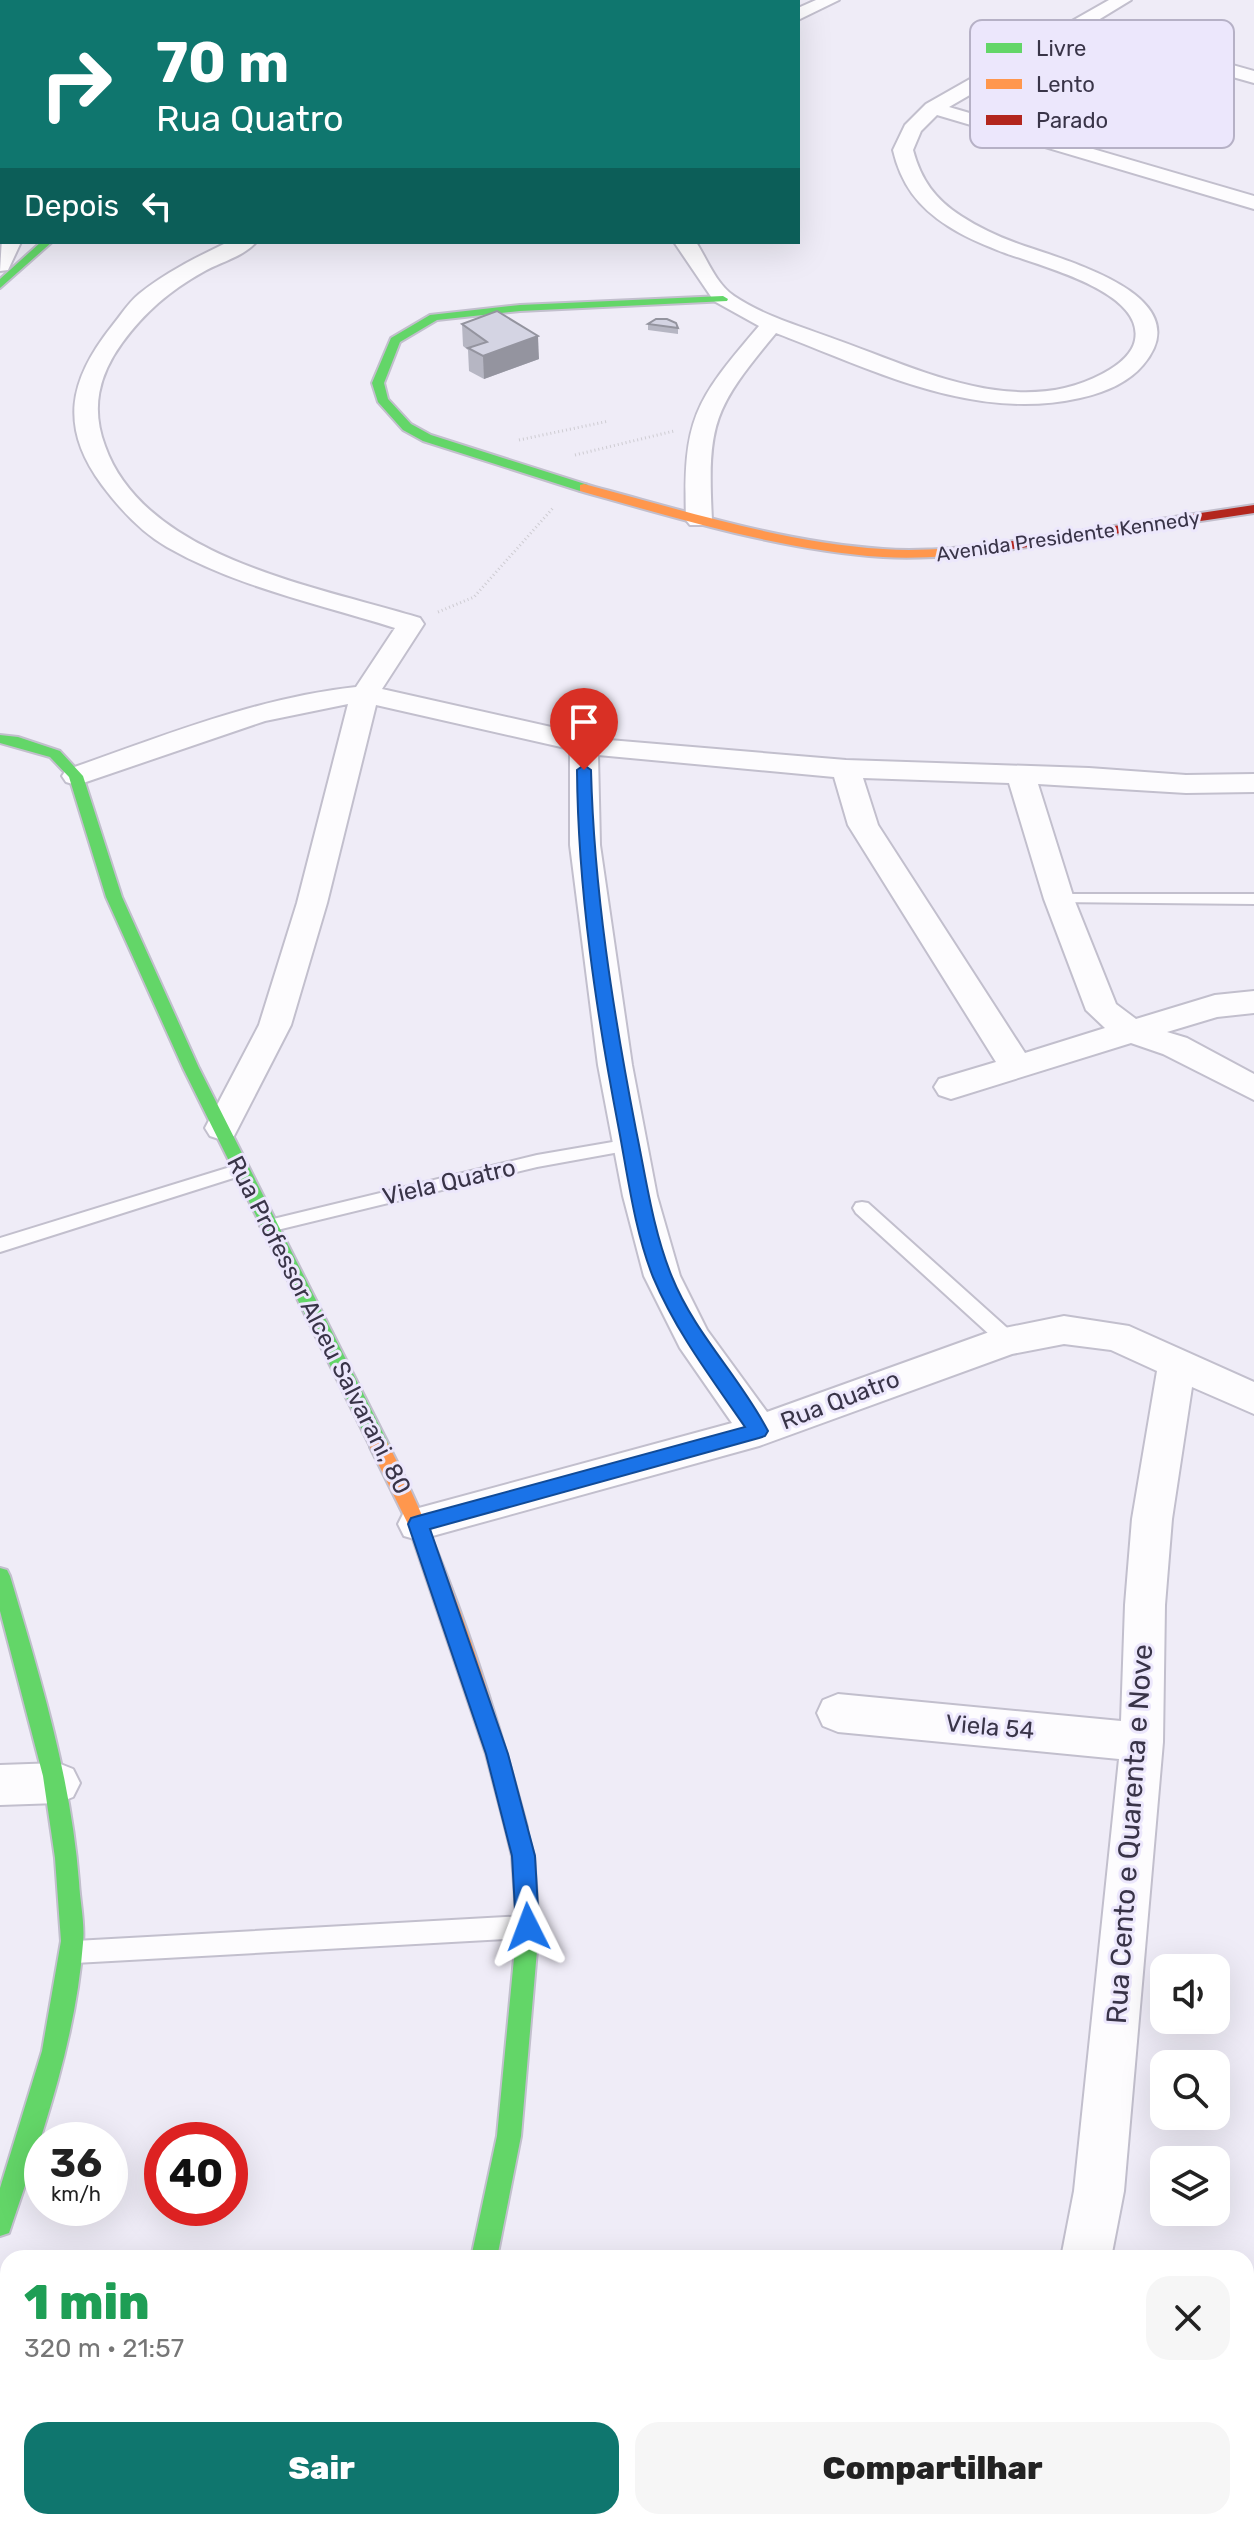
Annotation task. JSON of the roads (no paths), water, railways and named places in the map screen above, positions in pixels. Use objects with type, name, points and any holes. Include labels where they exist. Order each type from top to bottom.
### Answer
[{"type":"street","points":[[800,14],[830,0]]},
{"type":"street","points":[[1088,20],[1122,0]]},
{"type":"street","points":[[1234,71],[1254,77]]},
{"type":"street","points":[[686,244],[723,299],[772,324],[923,380],[1000,397],[1041,397],[1084,390],[1116,376],[1136,360],[1147,341],[1144,321],[1131,302],[1107,284],[1018,252],[970,228],[943,210],[914,184],[903,150],[912,129],[933,108],[970,87]]},
{"type":"street","points":[[933,108],[970,119]]},
{"type":"street","points":[[1068,148],[1254,203]]},
{"type":"street","points":[[0,265],[9,244]]},
{"type":"street","points":[[0,285],[45,244]]},
{"type":"street","points":[[222,1128],[275,1025],[312,903],[365,694],[411,624],[212,561],[171,539],[138,512],[111,482],[94,453],[87,421],[87,388],[107,345],[144,302],[208,259],[241,244]]},
{"type":"street","name":"Avenida Presidente Kennedy","points":[[723,299],[454,313],[434,317],[395,340],[378,383],[382,400],[407,427],[427,438],[572,486],[699,520],[847,552],[917,556],[956,554],[1254,509]]},
{"type":"street","points":[[699,520],[698,468],[703,423],[717,393],[772,324]]},
{"type":"street","points":[[0,739],[13,740],[55,754],[76,776],[287,706],[324,697],[365,694],[584,744],[846,769],[1186,784],[1254,783]]},
{"type":"street","points":[[584,744],[585,845],[615,1065],[630,1145],[662,1276],[693,1338],[759,1431]]},
{"type":"street","points":[[846,769],[863,825],[999,1043],[1018,1067]]},
{"type":"street","points":[[1021,775],[1059,899],[1094,998],[1102,1010],[1132,1032],[1175,1046],[1254,1088]]},
{"type":"street","name":"Rua Professor Alceu Salvarani, 80","points":[[76,776],[114,897],[191,1068],[418,1524],[497,1754],[523,1856],[528,1927],[509,2136],[486,2250]]},
{"type":"street","points":[[951,1087],[1215,1006],[1254,1002]]},
{"type":"street","name":"Rua Quatro","points":[[418,1524],[759,1431],[1008,1340],[1064,1330],[1116,1336],[1254,1399]]},
{"type":"street","name":"Rua Cento e Quarenta e Nove","points":[[1088,2250],[1099,2191],[1142,1742],[1145,1605],[1152,1519],[1177,1362]]},
{"type":"street","points":[[0,1576],[42,1716],[58,1783],[69,1878],[71,1953],[49,2074],[0,2224]]},
{"type":"street","name":"Viela 54","points":[[838,1713],[1142,1742]]},
{"type":"street","points":[[0,1785],[58,1783]]},
{"type":"lane","points":[[1059,899],[1254,899]]},
{"type":"lane","name":"Viela Quatro","points":[[269,1226],[537,1161],[630,1145]]},
{"type":"lane","points":[[0,1245],[240,1170]]},
{"type":"lane","points":[[862,1208],[1008,1340]]},
{"type":"lane","points":[[71,1953],[528,1927]]}]
